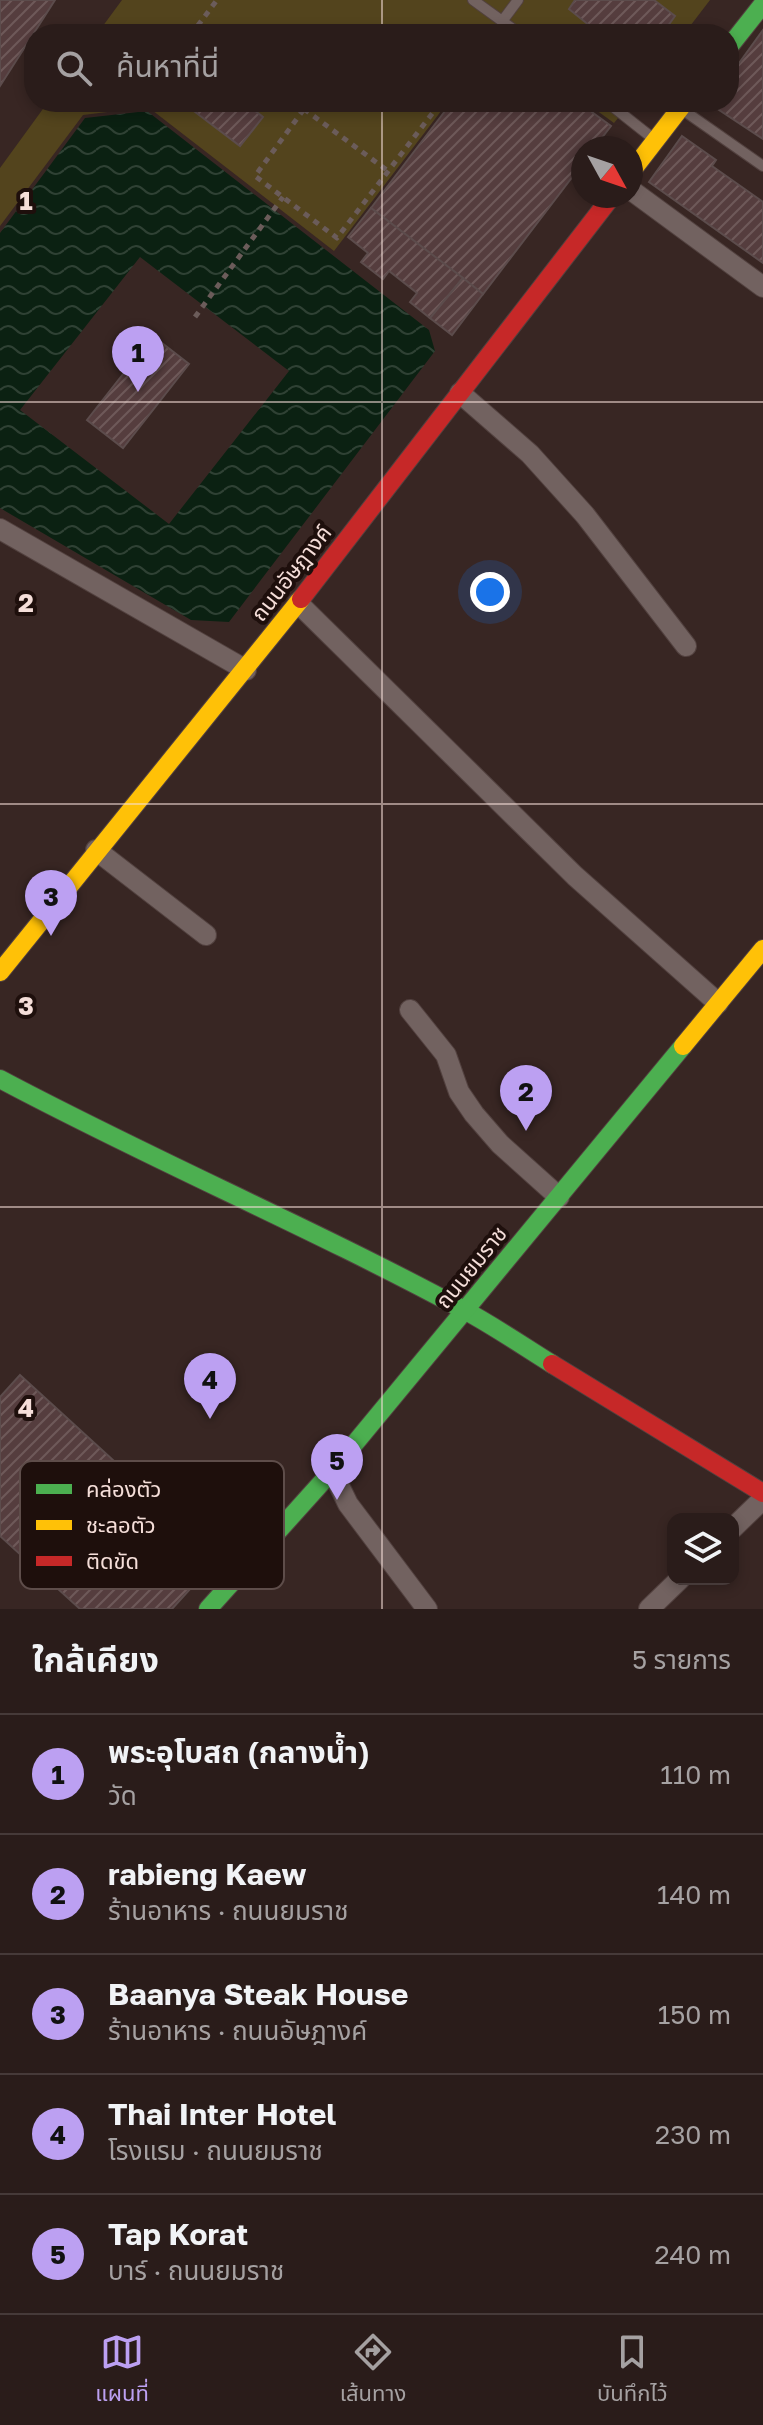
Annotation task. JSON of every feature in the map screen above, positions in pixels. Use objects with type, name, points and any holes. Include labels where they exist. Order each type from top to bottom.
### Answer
[{"type":"street","points":[[739,34],[763,4]]},
{"type":"street","points":[[643,158],[678,112]]},
{"type":"street","points":[[643,199],[763,287]]},
{"type":"street","name":"ถนนอัษฎางค์","points":[[0,972],[96,850],[246,670],[603,208]]},
{"type":"street","points":[[460,393],[530,454],[585,515],[686,646]]},
{"type":"street","points":[[0,529],[246,670]]},
{"type":"street","points":[[298,603],[575,876],[718,1003]]},
{"type":"street","points":[[96,850],[206,935]]},
{"type":"street","name":"ถนนยมราช","points":[[284,1524],[466,1311],[763,949]]},
{"type":"street","points":[[410,1010],[446,1055],[459,1092],[474,1114],[500,1144],[559,1197]]},
{"type":"street","points":[[0,1079],[466,1311],[763,1496],[739,1522]]},
{"type":"street","points":[[332,1471],[348,1504],[427,1609]]},
{"type":"street","points":[[649,1609],[674,1585]]},
{"type":"street","name":"ถนนยมราช","points":[[208,1609],[226,1589]]},
{"type":"lane","points":[[473,0],[508,24]]},
{"type":"lane","points":[[503,20],[518,0]]},
{"type":"lane","points":[[620,112],[657,141]]},
{"type":"lane","points":[[692,112],[763,166]]},
{"type":"path","points":[[199,24],[217,0]]},
{"type":"path","points":[[302,112],[255,176],[337,238],[433,112]]},
{"type":"path","points":[[308,112],[388,171]]},
{"type":"path","points":[[195,317],[283,197]]},
{"type":"shaded area","points":[[122,0],[710,0],[692,24],[104,24]]},
{"type":"shaded area","points":[[41,112],[107,112],[83,115],[0,226],[0,168]]},
{"type":"shaded area","points":[[154,112],[440,112],[334,251]]},
{"type":"shaded area","points":[[599,112],[623,112],[614,123]]},
{"type":"water","points":[[148,112],[429,330],[435,351],[229,622],[191,620],[0,508],[0,233],[85,118]],"holes":[[[140,257],[289,371],[169,524],[20,410]]]},
{"type":"building","points":[[0,0],[55,0],[40,24],[24,24],[24,48],[0,86]]},
{"type":"building","points":[[575,0],[654,0],[675,16],[669,24],[588,24],[569,9]]},
{"type":"building","points":[[763,30],[763,139],[722,112],[739,112],[739,63]]},
{"type":"building","points":[[195,112],[257,112],[263,117],[240,146]]},
{"type":"building","points":[[444,112],[592,112],[611,126],[603,136],[571,136],[571,179],[483,294],[371,208]]},
{"type":"building","points":[[682,136],[716,160],[712,166],[763,202],[763,263],[649,182]]},
{"type":"building","points":[[371,208],[463,278],[430,318],[410,302],[417,293],[389,271],[383,279],[361,262],[368,253],[348,237]]},
{"type":"building","points":[[463,278],[483,294],[452,335],[430,318]]},
{"type":"building","points":[[153,336],[189,364],[123,448],[87,420]]},
{"type":"building","points":[[20,1375],[114,1461],[20,1461],[20,1554],[0,1536],[0,1397]]},
{"type":"building","points":[[58,1589],[190,1589],[172,1609],[80,1609]]},
{"type":"traffic: fast","points":[[739,34],[763,4]]},
{"type":"traffic: fast","points":[[284,1524],[332,1471],[683,1046]]},
{"type":"traffic: fast","points":[[0,1079],[407,1280],[475,1316],[552,1364]]},
{"type":"traffic: fast","points":[[208,1609],[226,1589]]},
{"type":"traffic: slow","points":[[643,156],[677,112]]},
{"type":"traffic: slow","points":[[0,972],[301,599]]},
{"type":"traffic: slow","points":[[683,1046],[763,949]]},
{"type":"traffic: jam","points":[[301,599],[603,208]]},
{"type":"traffic: jam","points":[[552,1364],[763,1493]]},
{"type":"place","name":"พระอุโบสถ (กลางน้ำ)","points":[[138,392]]},
{"type":"place","name":"Baanya Steak House","points":[[51,936]]},
{"type":"place","name":"rabieng Kaew","points":[[526,1131]]},
{"type":"place","name":"Thai Inter Hotel","points":[[210,1419]]},
{"type":"place","name":"Tap Korat","points":[[337,1500]]}]
